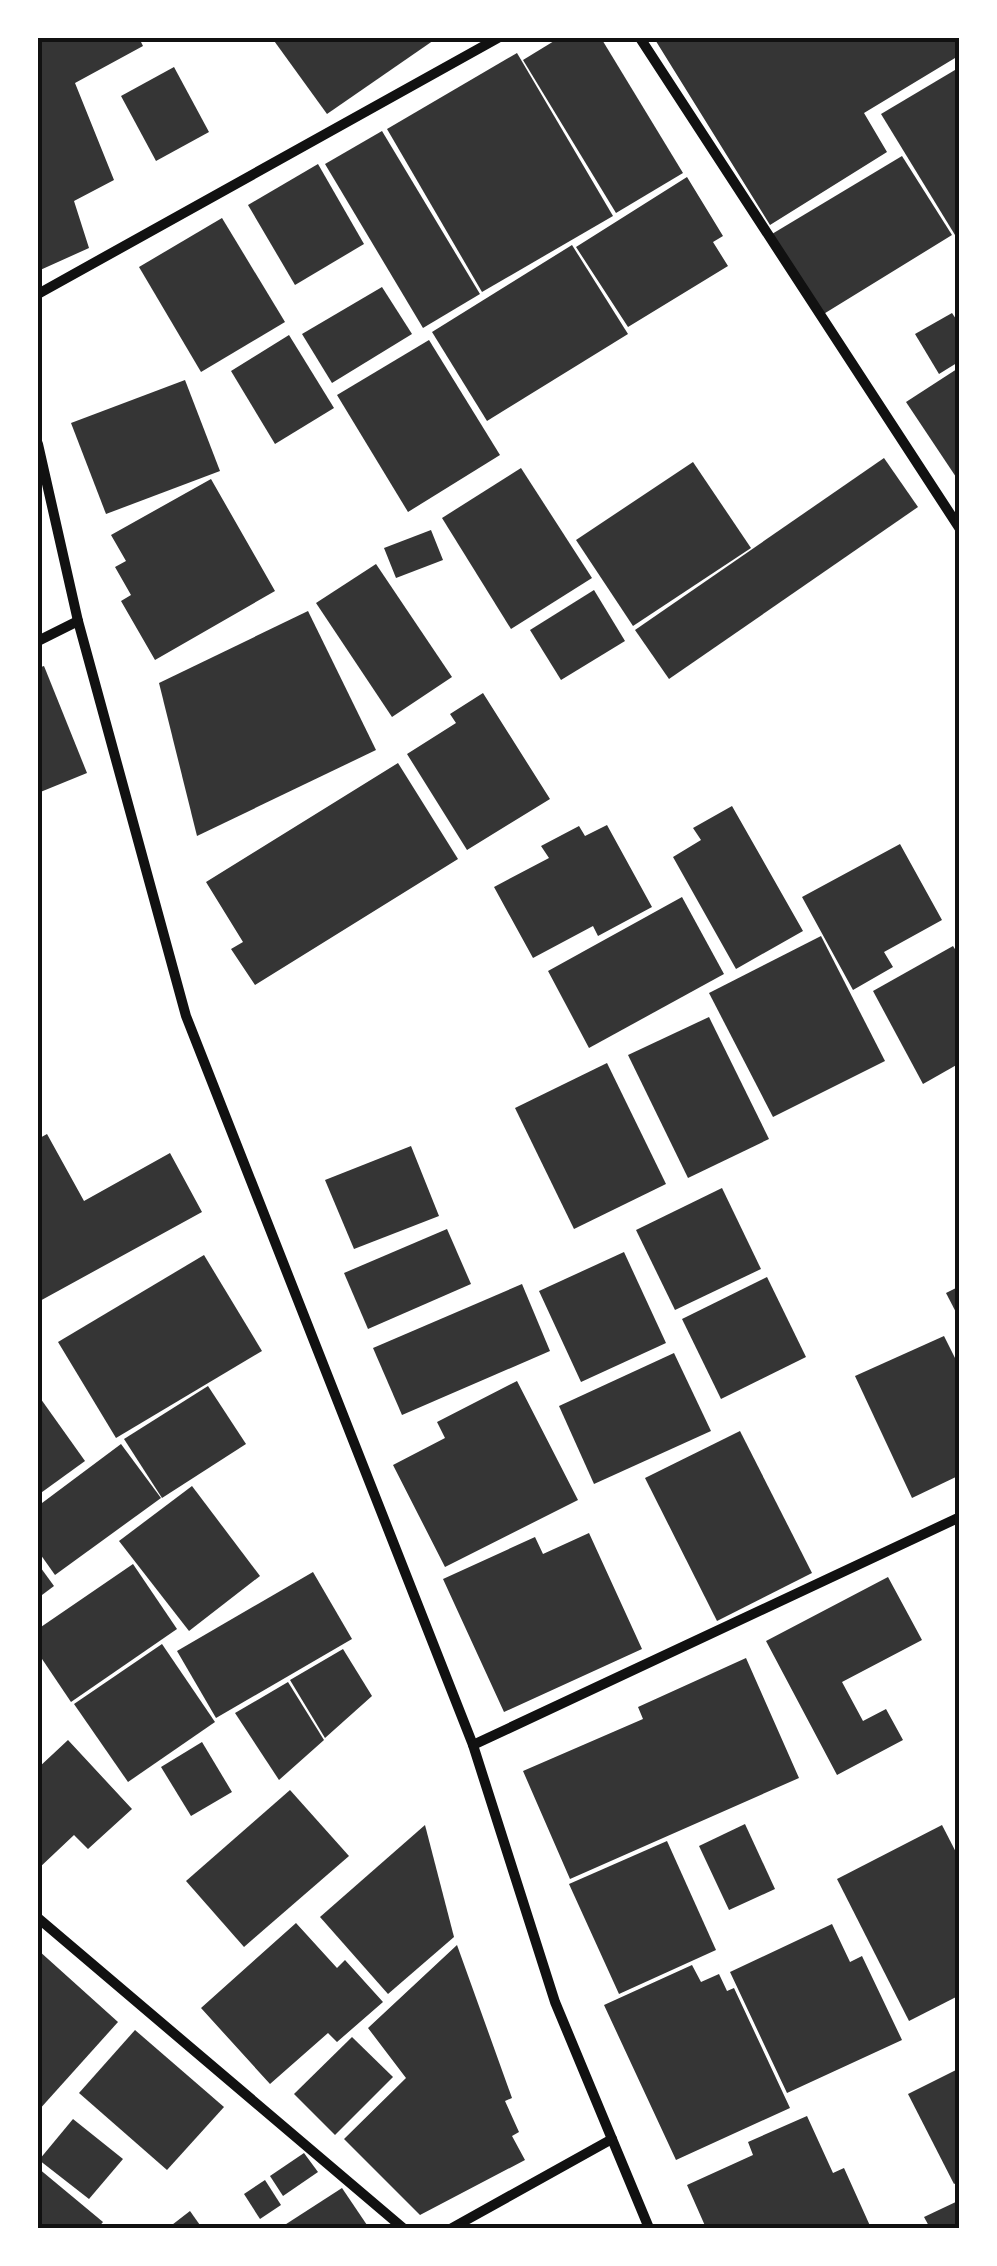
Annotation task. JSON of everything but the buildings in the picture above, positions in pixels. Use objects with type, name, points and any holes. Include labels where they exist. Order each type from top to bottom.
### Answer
[{"type":"street","points":[[38,294],[498,38]]},
{"type":"street","points":[[640,38],[960,529]]},
{"type":"street","points":[[38,444],[78,621],[186,1016],[473,1745],[555,2002],[648,2228]]},
{"type":"street","points":[[38,640],[78,621]]},
{"type":"street","points":[[473,1745],[960,1517]]},
{"type":"street","points":[[38,1918],[403,2228]]},
{"type":"street","points":[[452,2228],[612,2139]]}]
